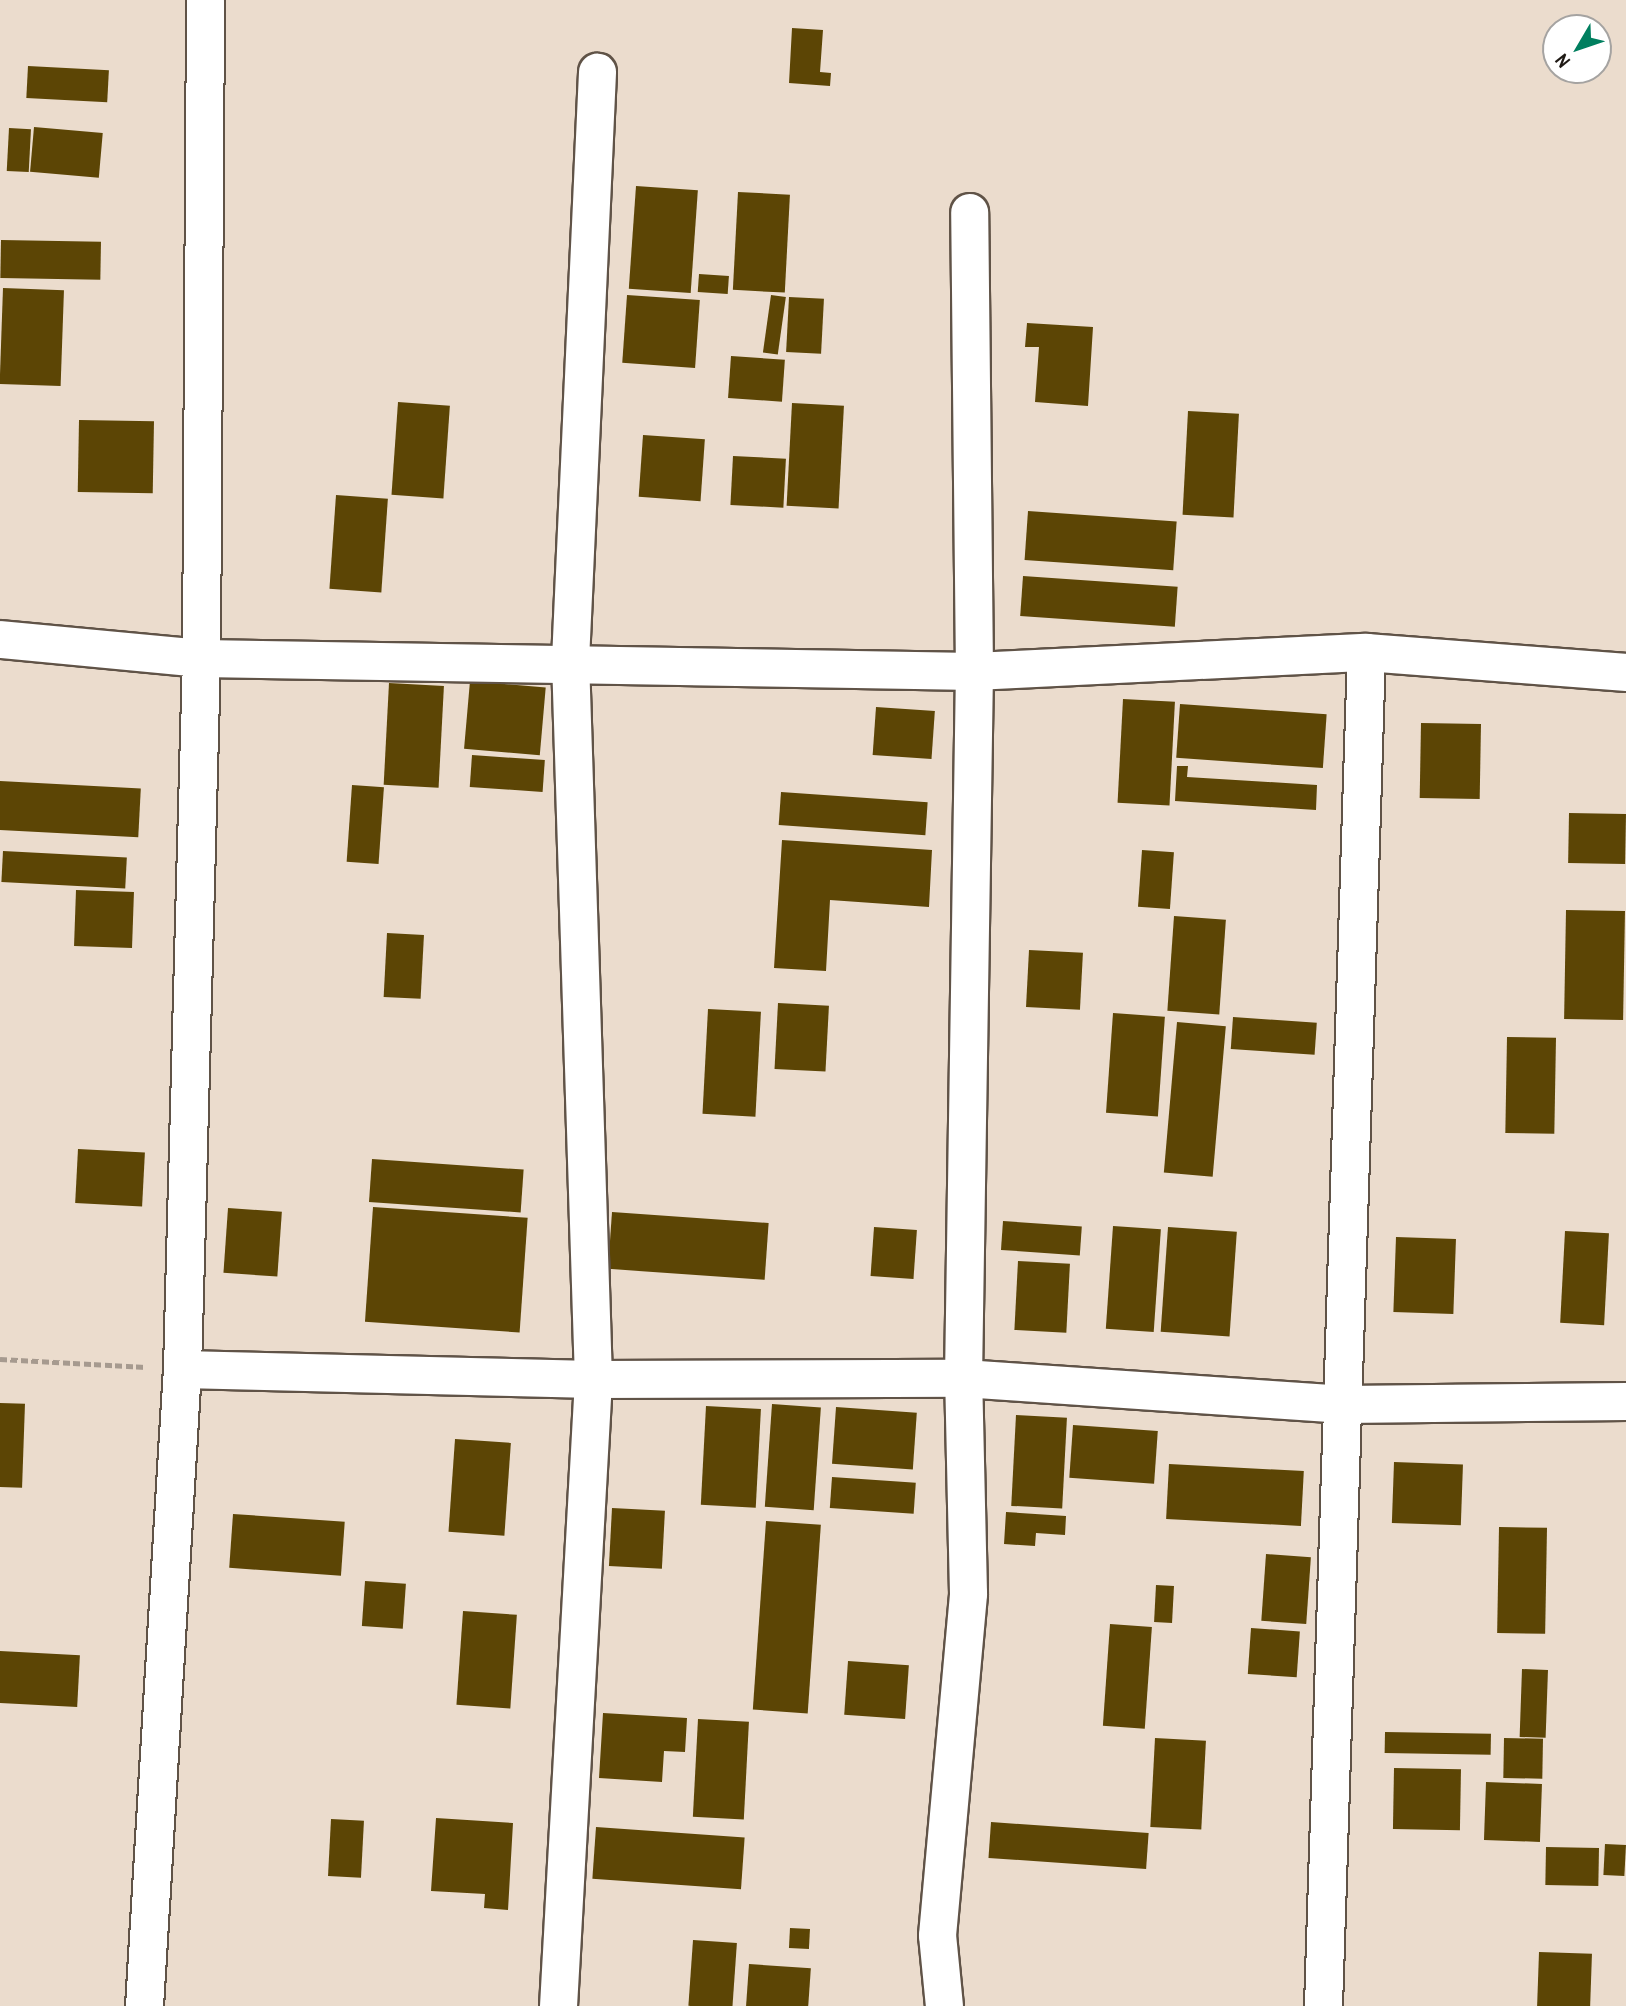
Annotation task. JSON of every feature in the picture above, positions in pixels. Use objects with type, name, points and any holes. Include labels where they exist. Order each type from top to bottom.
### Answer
[{"type":"street","points":[[144,2006],[182,1369],[201,658],[205,0]]},
{"type":"street","points":[[558,2006],[593,1379],[570,660],[597,72]]},
{"type":"street","points":[[944,2006],[937,1936],[968,1593],[963,1378],[974,671],[969,212]]},
{"type":"street","points":[[0,639],[201,658],[570,660],[974,671],[1366,652],[1626,673]]},
{"type":"street","points":[[1323,2006],[1366,652]]},
{"type":"street","points":[[182,1369],[593,1379],[963,1378],[1344,1404],[1626,1401]]},
{"type":"path","points":[[0,1359],[182,1369]]},
{"type":"building","points":[[792,28],[823,30],[820,72],[831,73],[830,86],[789,83]]},
{"type":"building","points":[[28,66],[109,70],[107,102],[26,98]]},
{"type":"building","points":[[34,127],[103,133],[99,178],[30,172]]},
{"type":"building","points":[[9,128],[31,129],[29,172],[7,171]]},
{"type":"building","points":[[636,186],[698,190],[691,293],[629,289]]},
{"type":"building","points":[[738,192],[790,195],[785,293],[733,290]]},
{"type":"building","points":[[1,240],[101,242],[100,280],[0,278]]},
{"type":"building","points":[[699,274],[729,276],[728,294],[698,292]]},
{"type":"building","points":[[3,288],[64,290],[61,386],[0,384]]},
{"type":"building","points":[[627,295],[700,300],[695,368],[622,363]]},
{"type":"building","points":[[771,295],[786,297],[778,355],[763,352]]},
{"type":"building","points":[[789,297],[824,299],[821,354],[786,352]]},
{"type":"building","points":[[1027,323],[1093,327],[1088,406],[1035,402],[1039,347],[1025,347]]},
{"type":"building","points":[[731,356],[785,360],[782,402],[728,398]]},
{"type":"building","points":[[398,402],[450,406],[443,498],[392,495]]},
{"type":"building","points":[[792,403],[844,406],[839,509],[787,506]]},
{"type":"building","points":[[1188,411],[1239,414],[1233,518],[1183,515]]},
{"type":"building","points":[[79,420],[154,421],[153,493],[78,492]]},
{"type":"building","points":[[643,435],[705,439],[701,501],[639,497]]},
{"type":"building","points":[[733,456],[786,459],[783,508],[730,505]]},
{"type":"building","points":[[336,495],[388,499],[381,592],[329,589]]},
{"type":"building","points":[[1028,511],[1177,521],[1173,570],[1025,560]]},
{"type":"building","points":[[1023,576],[1178,587],[1175,627],[1020,616]]},
{"type":"building","points":[[470,681],[546,688],[540,755],[464,749]]},
{"type":"building","points":[[389,683],[444,686],[439,788],[384,785]]},
{"type":"building","points":[[1123,699],[1175,702],[1169,806],[1118,803]]},
{"type":"building","points":[[1180,704],[1327,714],[1323,768],[1176,758]]},
{"type":"building","points":[[876,707],[935,711],[932,759],[873,755]]},
{"type":"building","points":[[1421,723],[1481,724],[1480,799],[1420,798]]},
{"type":"building","points":[[472,755],[545,760],[543,792],[470,787]]},
{"type":"building","points":[[1177,766],[1188,766],[1187,777],[1317,785],[1316,810],[1175,801]]},
{"type":"building","points":[[0,781],[141,788],[138,837],[0,830]]},
{"type":"building","points":[[352,785],[384,787],[379,864],[347,862]]},
{"type":"building","points":[[781,792],[928,802],[925,835],[779,825]]},
{"type":"building","points":[[1569,813],[1626,814],[1625,864],[1568,863]]},
{"type":"building","points":[[782,840],[932,850],[929,907],[830,900],[826,971],[774,968]]},
{"type":"building","points":[[1142,850],[1174,852],[1170,909],[1138,907]]},
{"type":"building","points":[[3,851],[127,857],[125,888],[1,882]]},
{"type":"building","points":[[76,890],[134,892],[132,948],[74,946]]},
{"type":"building","points":[[1566,910],[1625,911],[1623,1020],[1564,1019]]},
{"type":"building","points":[[1174,916],[1226,920],[1219,1014],[1167,1011]]},
{"type":"building","points":[[387,933],[424,935],[421,999],[384,997]]},
{"type":"building","points":[[1029,950],[1083,953],[1080,1010],[1026,1007]]},
{"type":"building","points":[[778,1003],[829,1006],[825,1072],[775,1069]]},
{"type":"building","points":[[708,1009],[761,1012],[755,1117],[703,1114]]},
{"type":"building","points":[[1113,1013],[1165,1017],[1158,1116],[1106,1113]]},
{"type":"building","points":[[1233,1017],[1317,1023],[1315,1055],[1231,1049]]},
{"type":"building","points":[[1177,1022],[1226,1026],[1213,1177],[1164,1172]]},
{"type":"building","points":[[1507,1037],[1556,1038],[1554,1134],[1505,1133]]},
{"type":"building","points":[[78,1149],[145,1153],[142,1206],[75,1203]]},
{"type":"building","points":[[372,1159],[524,1170],[521,1212],[369,1202]]},
{"type":"building","points":[[373,1207],[528,1218],[520,1333],[365,1322]]},
{"type":"building","points":[[228,1208],[282,1212],[277,1277],[223,1273]]},
{"type":"building","points":[[612,1212],[769,1223],[765,1280],[608,1269]]},
{"type":"building","points":[[1003,1221],[1082,1227],[1080,1255],[1001,1250]]},
{"type":"building","points":[[1113,1226],[1161,1229],[1154,1332],[1106,1329]]},
{"type":"building","points":[[874,1227],[917,1230],[913,1279],[871,1276]]},
{"type":"building","points":[[1168,1227],[1237,1232],[1230,1337],[1161,1332]]},
{"type":"building","points":[[1565,1231],[1609,1233],[1604,1325],[1560,1323]]},
{"type":"building","points":[[1396,1237],[1456,1239],[1453,1314],[1393,1312]]},
{"type":"building","points":[[1018,1261],[1070,1264],[1066,1333],[1014,1330]]},
{"type":"building","points":[[0,1403],[25,1404],[22,1488],[0,1487]]},
{"type":"building","points":[[772,1404],[821,1407],[814,1510],[765,1507]]},
{"type":"building","points":[[706,1406],[761,1409],[756,1508],[701,1505]]},
{"type":"building","points":[[836,1407],[917,1413],[913,1470],[832,1464]]},
{"type":"building","points":[[1016,1415],[1067,1418],[1062,1509],[1011,1506]]},
{"type":"building","points":[[1073,1425],[1158,1431],[1154,1484],[1069,1478]]},
{"type":"building","points":[[455,1439],[511,1443],[504,1536],[449,1532]]},
{"type":"building","points":[[1394,1462],[1463,1464],[1461,1525],[1392,1523]]},
{"type":"building","points":[[1169,1464],[1304,1471],[1301,1526],[1166,1519]]},
{"type":"building","points":[[832,1477],[916,1483],[914,1514],[830,1508]]},
{"type":"building","points":[[612,1508],[665,1511],[662,1569],[609,1566]]},
{"type":"building","points":[[1006,1512],[1066,1516],[1065,1535],[1036,1533],[1035,1546],[1004,1544]]},
{"type":"building","points":[[233,1514],[345,1522],[341,1576],[229,1568]]},
{"type":"building","points":[[766,1521],[821,1525],[808,1713],[753,1710]]},
{"type":"building","points":[[1499,1527],[1547,1528],[1545,1634],[1497,1633]]},
{"type":"building","points":[[1266,1554],[1311,1557],[1306,1624],[1261,1621]]},
{"type":"building","points":[[365,1581],[406,1584],[403,1629],[362,1626]]},
{"type":"building","points":[[1156,1585],[1174,1586],[1172,1623],[1154,1622]]},
{"type":"building","points":[[463,1611],[517,1615],[510,1709],[456,1705]]},
{"type":"building","points":[[1110,1624],[1152,1627],[1145,1729],[1103,1726]]},
{"type":"building","points":[[1251,1628],[1300,1631],[1297,1677],[1248,1674]]},
{"type":"building","points":[[0,1651],[80,1655],[77,1707],[0,1703]]},
{"type":"building","points":[[848,1661],[909,1665],[905,1719],[844,1715]]},
{"type":"building","points":[[1522,1669],[1548,1670],[1546,1738],[1520,1737]]},
{"type":"building","points":[[603,1713],[687,1718],[685,1752],[664,1751],[662,1782],[599,1778]]},
{"type":"building","points":[[698,1719],[749,1722],[744,1820],[693,1817]]},
{"type":"building","points":[[1385,1732],[1491,1734],[1491,1755],[1385,1753]]},
{"type":"building","points":[[1155,1738],[1206,1741],[1201,1830],[1150,1827]]},
{"type":"building","points":[[1504,1738],[1543,1739],[1542,1779],[1503,1778]]},
{"type":"building","points":[[1394,1768],[1461,1769],[1460,1830],[1393,1829]]},
{"type":"building","points":[[1486,1782],[1542,1784],[1540,1842],[1484,1840]]},
{"type":"building","points":[[436,1818],[513,1823],[508,1910],[484,1908],[485,1894],[431,1891]]},
{"type":"building","points":[[331,1819],[364,1821],[361,1878],[328,1876]]},
{"type":"building","points":[[991,1822],[1149,1833],[1146,1869],[988,1858]]},
{"type":"building","points":[[596,1827],[745,1837],[741,1889],[592,1879]]},
{"type":"building","points":[[1605,1844],[1626,1845],[1624,1876],[1603,1875]]},
{"type":"building","points":[[1546,1847],[1599,1848],[1598,1886],[1545,1885]]},
{"type":"building","points":[[790,1928],[810,1929],[809,1949],[789,1948]]},
{"type":"building","points":[[693,1940],[737,1943],[732,2006],[688,2006]]},
{"type":"building","points":[[1539,1952],[1592,1954],[1590,2006],[1537,2006]]},
{"type":"building","points":[[749,1964],[811,1968],[808,2006],[746,2006]]}]
